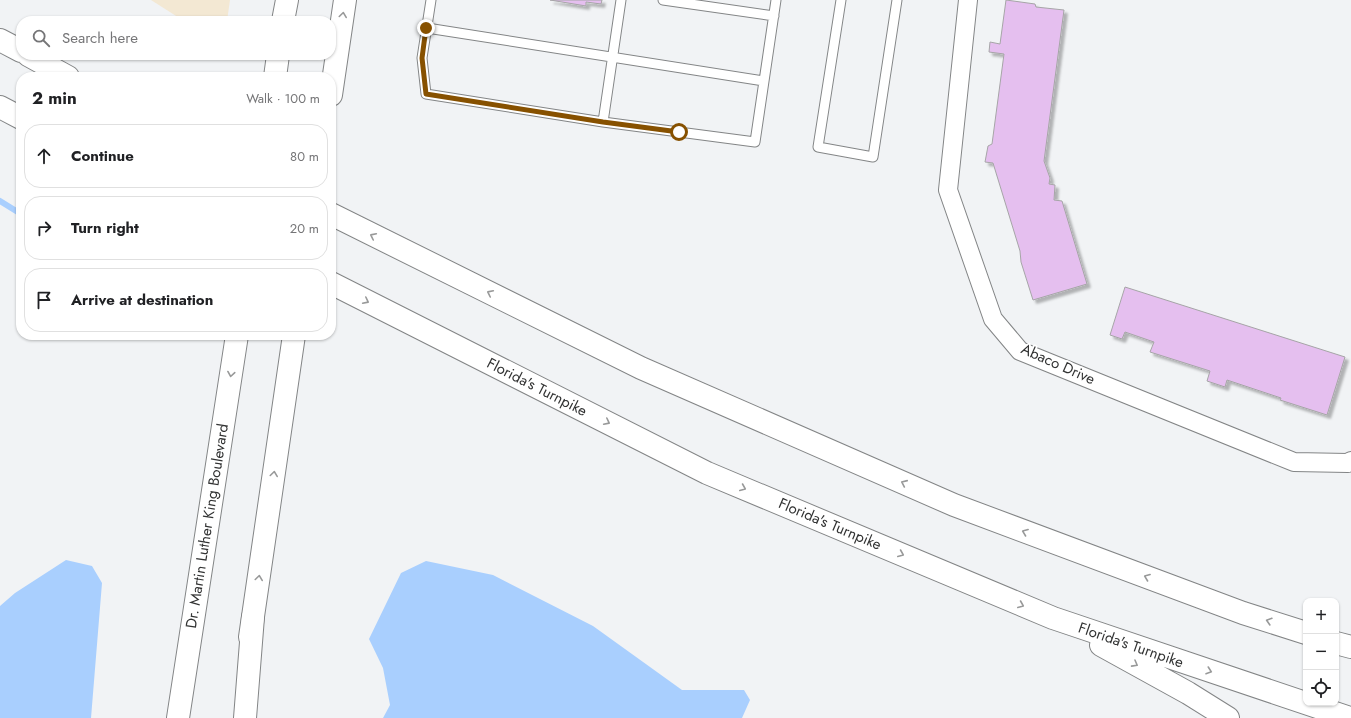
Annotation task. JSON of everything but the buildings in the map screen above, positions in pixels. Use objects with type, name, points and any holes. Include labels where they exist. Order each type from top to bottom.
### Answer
[{"type":"main road","points":[[285,16],[287,0]]},
{"type":"main road","points":[[334,72],[345,0]]},
{"type":"main road","points":[[0,40],[16,48]]},
{"type":"main road","points":[[37,60],[59,72]]},
{"type":"main road","points":[[276,72],[277,60]]},
{"type":"main road","points":[[0,107],[16,115]]},
{"type":"main road","points":[[336,216],[641,368],[954,505],[1243,613],[1303,632]]},
{"type":"main road","name":"Florida's Turnpike","points":[[336,286],[707,472],[1052,618],[1350,718]]},
{"type":"main road","name":"Dr. Martin Luther King Boulevard","points":[[178,718],[236,340]]},
{"type":"main road","points":[[237,718],[293,340]]},
{"type":"main road","points":[[245,718],[253,616]]},
{"type":"main road","points":[[1052,618],[1188,693],[1228,718]]},
{"type":"main road","points":[[1339,644],[1351,647]]},
{"type":"main road","points":[[185,672],[193,718]]},
{"type":"street","name":"Abaco Drive","points":[[968,0],[948,190],[993,319],[1020,351],[1294,462],[1348,463],[1351,461]]},
{"type":"lane","points":[[431,0],[422,58],[426,94],[603,122],[755,142],[776,0]]},
{"type":"lane","points":[[603,122],[621,0]]},
{"type":"lane","points":[[663,0],[774,16]]},
{"type":"lane","points":[[841,0],[818,147],[873,157],[897,0]]},
{"type":"lane","points":[[426,28],[764,81]]},
{"type":"shaded area","points":[[151,0],[230,0],[228,16],[176,16]]},
{"type":"water","points":[[66,560],[92,566],[102,583],[91,718],[0,718],[0,606],[15,593]]},
{"type":"water","points":[[426,561],[493,575],[593,626],[682,690],[744,690],[750,700],[742,718],[383,718],[390,705],[383,668],[369,639],[401,573]]},
{"type":"waterway","points":[[0,201],[16,211]]},
{"type":"route","points":[[426,28],[422,58],[426,94],[603,122],[679,132]]}]
